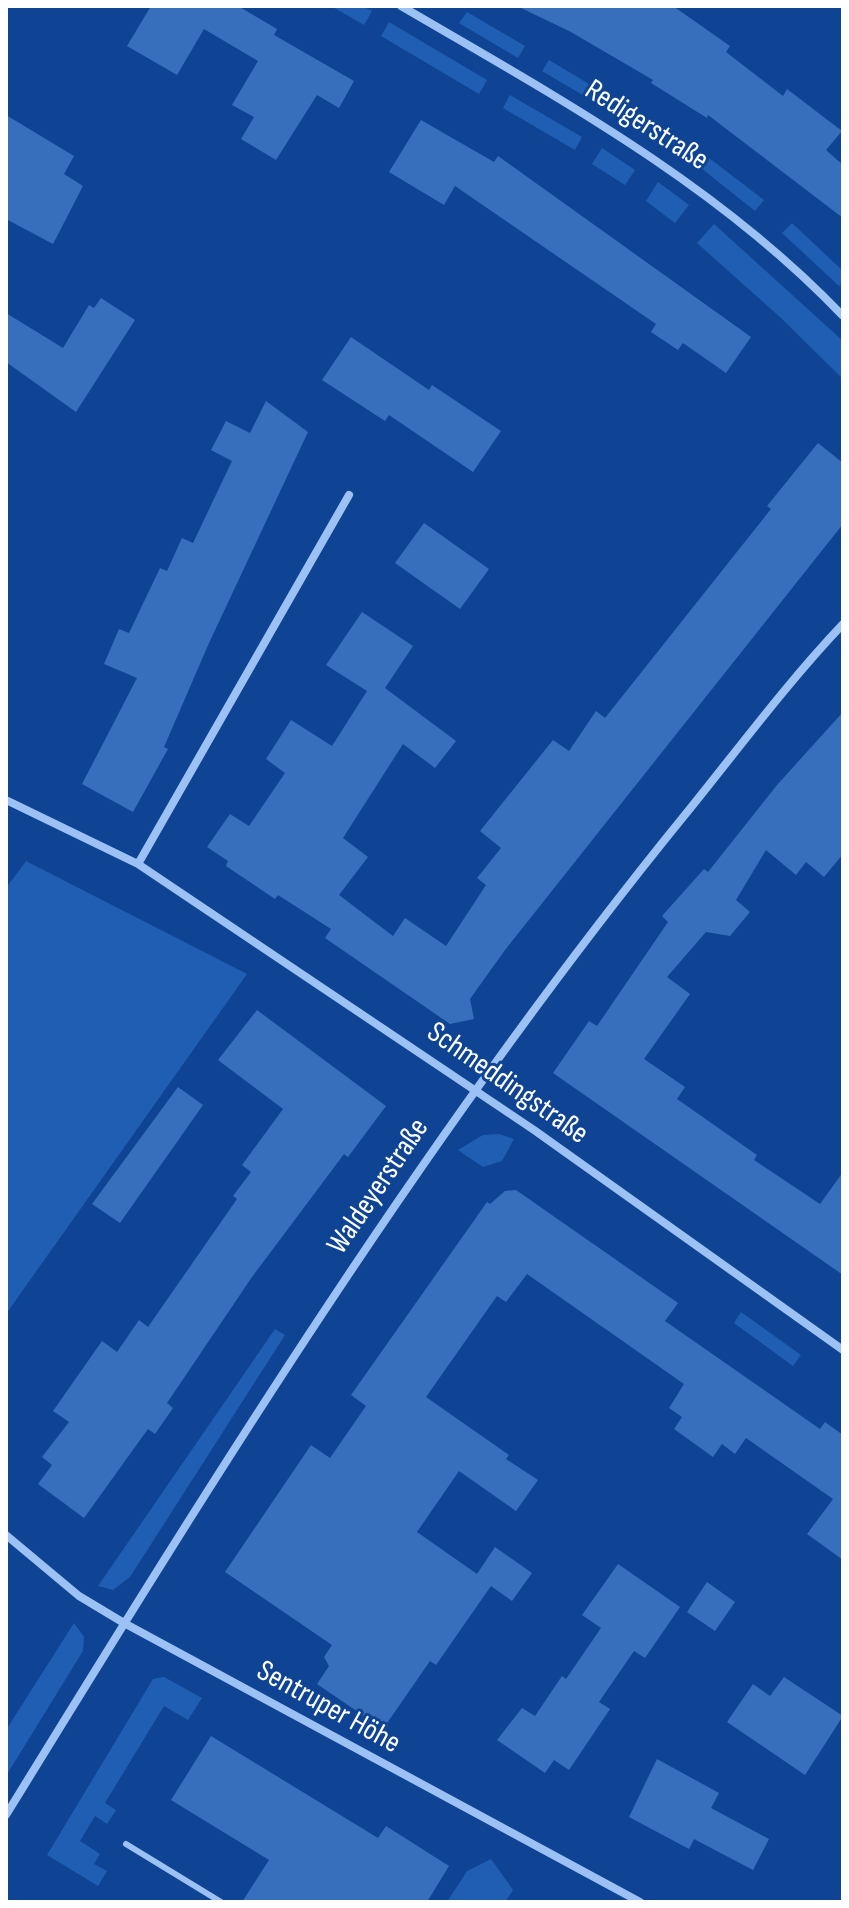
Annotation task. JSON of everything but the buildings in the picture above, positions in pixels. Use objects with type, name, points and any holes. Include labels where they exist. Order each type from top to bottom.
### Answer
[{"type":"street","name":"Redigerstraße","points":[[401,6],[595,119],[681,176],[757,234],[843,316]]},
{"type":"street","points":[[138,864],[349,495]]},
{"type":"street","name":"Waldeyerstraße","points":[[6,1815],[124,1623],[315,1326],[474,1090],[601,917],[843,624]]},
{"type":"street","name":"Schmeddingstraße","points":[[6,800],[138,864],[474,1090],[843,1350]]},
{"type":"street","name":"Sentruper Höhe","points":[[6,1535],[79,1596],[124,1623],[640,1902]]},
{"type":"lane","points":[[126,1844],[221,1902]]},
{"type":"shaded area","points":[[331,6],[362,6],[372,11],[364,25]]},
{"type":"shaded area","points":[[467,12],[525,46],[518,58],[459,23]]},
{"type":"shaded area","points":[[389,22],[487,80],[479,94],[381,36]]},
{"type":"shaded area","points":[[549,60],[614,99],[608,110],[542,71]]},
{"type":"shaded area","points":[[510,95],[582,137],[575,150],[503,108]]},
{"type":"shaded area","points":[[636,110],[684,141],[677,152],[629,122]]},
{"type":"shaded area","points":[[602,148],[635,170],[625,185],[592,164]]},
{"type":"shaded area","points":[[709,158],[764,200],[755,211],[701,168]]},
{"type":"shaded area","points":[[658,182],[689,205],[675,223],[646,201]]},
{"type":"shaded area","points":[[792,223],[843,271],[843,282],[839,286],[782,233]]},
{"type":"shaded area","points":[[714,224],[843,341],[843,379],[697,243]]},
{"type":"shaded area","points":[[26,861],[247,974],[6,1314],[6,888]]},
{"type":"shaded area","points":[[499,1134],[514,1139],[502,1161],[483,1167],[458,1150],[483,1135]]},
{"type":"shaded area","points":[[741,1312],[801,1355],[793,1366],[734,1323]]},
{"type":"shaded area","points":[[275,1329],[285,1335],[130,1577],[113,1590],[98,1586]]},
{"type":"shaded area","points":[[74,1623],[84,1637],[83,1651],[6,1776],[6,1730]]},
{"type":"shaded area","points":[[164,1677],[202,1698],[188,1720],[164,1706],[105,1803],[116,1810],[107,1824],[95,1816],[80,1841],[100,1854],[94,1864],[107,1871],[98,1886],[47,1855],[153,1679]]},
{"type":"shaded area","points":[[491,1859],[513,1890],[505,1902],[447,1902],[467,1871]]}]
